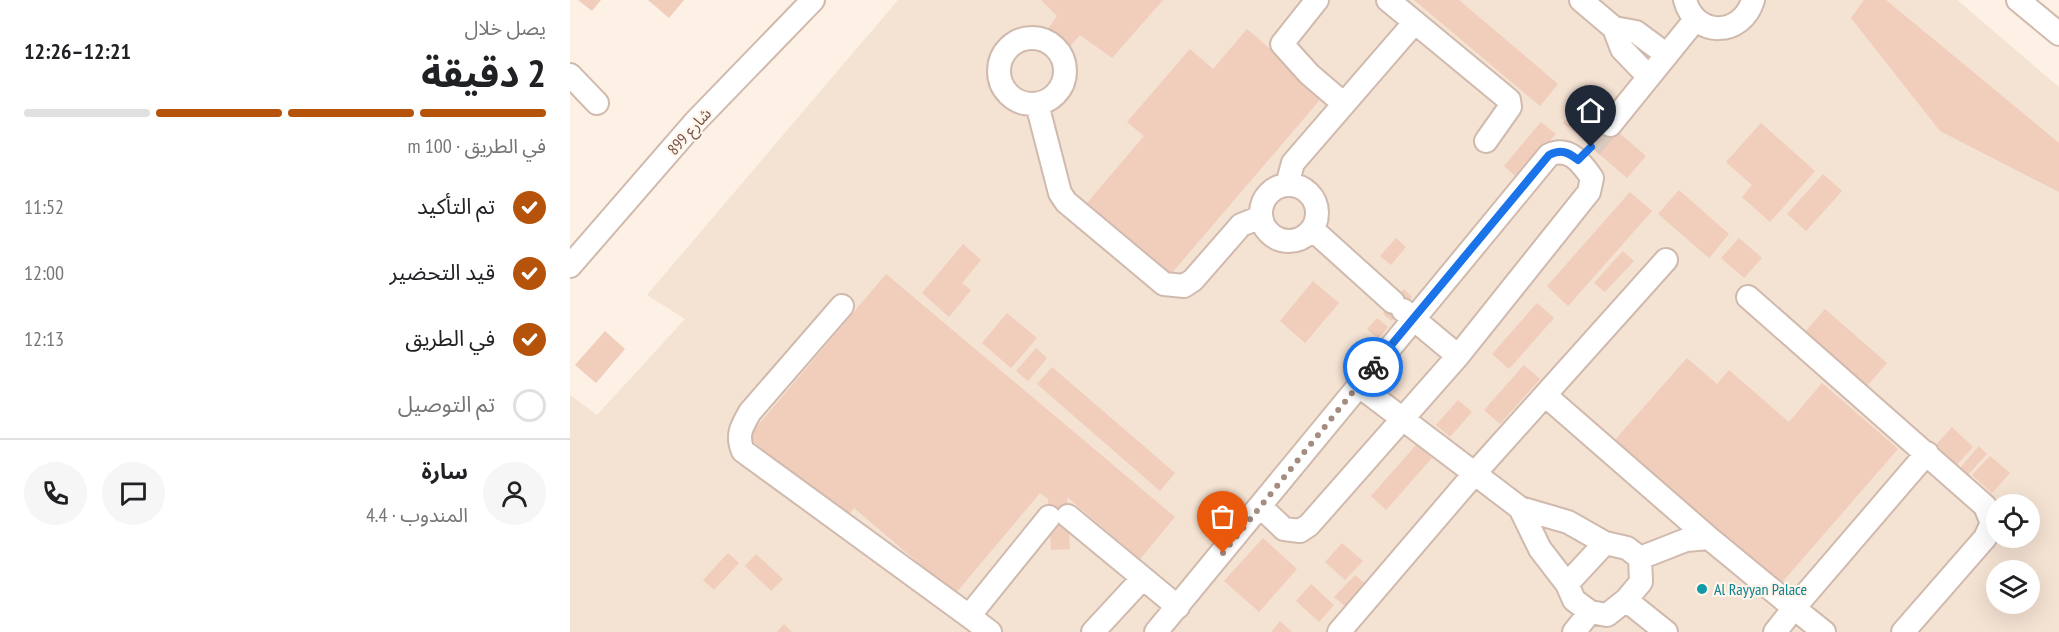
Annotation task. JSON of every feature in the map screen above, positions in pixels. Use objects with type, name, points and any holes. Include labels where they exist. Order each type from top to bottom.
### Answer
[{"type":"street","name":"شارع 899","points":[[570,266],[695,122],[813,0]]},
{"type":"street","points":[[1317,0],[1282,44],[1309,74],[1344,104]]},
{"type":"street","points":[[1388,0],[1509,100],[1510,107],[1486,141]]},
{"type":"street","points":[[1581,0],[1614,28],[1622,49],[1649,77]]},
{"type":"street","points":[[1610,124],[1667,55],[1690,10],[1709,28],[1725,29],[1739,23],[1750,11],[1753,0]]},
{"type":"street","points":[[2018,0],[2059,34]]},
{"type":"street","points":[[1287,185],[1293,163],[1415,22]]},
{"type":"street","points":[[1614,28],[1636,32],[1667,55]]},
{"type":"street","points":[[570,75],[597,103]]},
{"type":"street","points":[[1037,104],[1060,193],[1066,202],[1164,284],[1184,286],[1193,280],[1241,225],[1262,218]]},
{"type":"street","points":[[1156,632],[1261,507],[1358,385],[1402,310],[1549,155],[1557,151],[1585,154],[1592,178],[1589,192],[1458,356],[1309,525],[1300,531],[1284,529],[1261,507]]},
{"type":"street","points":[[1287,185],[1296,186],[1311,195],[1317,212],[1312,229],[1297,240],[1288,241],[1270,234],[1262,218],[1265,199],[1271,191],[1287,185]]},
{"type":"street","points":[[1312,229],[1402,310],[1458,356]]},
{"type":"street","points":[[1339,632],[1475,473],[1666,260]]},
{"type":"street","points":[[1748,297],[1985,506],[1992,523],[1985,538],[1903,632]]},
{"type":"street","points":[[842,306],[750,412],[740,428],[738,441],[743,451],[990,632]]},
{"type":"street","points":[[1358,385],[1520,508],[1568,522],[1605,543],[1628,548],[1640,558],[1641,582],[1626,600],[1606,615],[1590,612],[1574,600],[1567,584],[1540,549],[1520,508]]},
{"type":"street","points":[[1545,395],[1709,538],[1824,632]]},
{"type":"street","points":[[1775,632],[1927,453]]},
{"type":"street","points":[[969,616],[1059,517],[1106,546],[1142,579],[1178,607]]},
{"type":"street","points":[[1640,558],[1686,540],[1709,538]]},
{"type":"street","points":[[1567,584],[1605,543]]},
{"type":"street","points":[[1093,632],[1142,579]]},
{"type":"street","points":[[1626,600],[1666,632]]},
{"type":"street","points":[[1574,632],[1590,612]]},
{"type":"shaded area","points":[[898,0],[1957,0],[2059,87],[2059,632],[570,632],[570,395],[597,415],[685,319],[647,295]]},
{"type":"building","points":[[578,0],[601,0],[592,11]]},
{"type":"building","points":[[648,0],[684,0],[669,18]]},
{"type":"building","points":[[1041,0],[1163,0],[1112,58],[1080,35],[1064,53],[1043,36],[1057,16]]},
{"type":"building","points":[[1414,0],[1459,0],[1558,84],[1540,106]]},
{"type":"building","points":[[1864,0],[1886,0],[2059,143],[2059,192],[1940,131],[1851,18]]},
{"type":"building","points":[[1247,29],[1324,95],[1171,274],[1087,203],[1144,136],[1127,122],[1190,49],[1213,69]]},
{"type":"building","points":[[1582,101],[1646,156],[1627,178],[1563,123]]},
{"type":"building","points":[[1541,122],[1556,134],[1518,179],[1504,166]]},
{"type":"building","points":[[1761,123],[1815,171],[1770,222],[1742,197],[1752,185],[1726,162]]},
{"type":"building","points":[[1823,174],[1842,191],[1806,231],[1787,214]]},
{"type":"building","points":[[1679,190],[1729,234],[1709,258],[1658,214]]},
{"type":"building","points":[[1630,192],[1652,211],[1568,306],[1547,286]]},
{"type":"building","points":[[1396,238],[1406,247],[1391,265],[1380,256]]},
{"type":"building","points":[[1739,238],[1762,258],[1744,278],[1721,258]]},
{"type":"building","points":[[963,244],[981,260],[962,283],[971,290],[949,317],[922,293]]},
{"type":"building","points":[[1623,251],[1634,261],[1605,292],[1594,283]]},
{"type":"building","points":[[886,274],[1175,517],[1140,559],[1067,497],[1070,549],[1051,550],[1048,499],[1040,493],[955,594],[854,508],[845,519],[748,437]]},
{"type":"building","points":[[1313,281],[1339,303],[1305,343],[1280,321]]},
{"type":"building","points":[[1404,289],[1412,297],[1392,321],[1383,314]]},
{"type":"building","points":[[1537,303],[1554,318],[1509,369],[1492,354]]},
{"type":"building","points":[[1825,309],[1887,363],[1867,386],[1805,332]]},
{"type":"building","points":[[1007,313],[1037,338],[1011,368],[982,343]]},
{"type":"building","points":[[1377,318],[1388,327],[1378,339],[1367,329]]},
{"type":"building","points":[[605,331],[625,349],[596,383],[575,365]]},
{"type":"building","points":[[1036,348],[1047,358],[1028,381],[1016,371]]},
{"type":"building","points":[[1687,358],[1717,384],[1729,370],[1789,422],[1822,383],[1898,449],[1778,587],[1613,442]]},
{"type":"building","points":[[1524,365],[1540,379],[1500,424],[1484,410]]},
{"type":"building","points":[[1052,367],[1175,473],[1160,491],[1037,384]]},
{"type":"building","points":[[1458,400],[1472,412],[1450,437],[1436,425]]},
{"type":"building","points":[[1952,427],[1973,447],[1954,468],[1933,448]]},
{"type":"building","points":[[1417,444],[1432,458],[1386,510],[1371,496]]},
{"type":"building","points":[[1979,446],[1987,454],[1968,475],[1960,468]]},
{"type":"building","points":[[1990,456],[2010,473],[1992,493],[1972,475]]},
{"type":"building","points":[[1263,538],[1297,569],[1259,612],[1224,581]]},
{"type":"building","points":[[1342,543],[1363,561],[1345,580],[1325,562]]},
{"type":"building","points":[[728,553],[739,563],[714,590],[703,580]]},
{"type":"building","points":[[756,554],[783,579],[771,591],[745,566]]},
{"type":"building","points":[[1355,575],[1368,586],[1348,609],[1334,597]]},
{"type":"building","points":[[1311,584],[1334,605],[1319,622],[1296,601]]},
{"type":"building","points":[[1280,621],[1292,632],[1271,632]]},
{"type":"building","points":[[784,624],[792,632],[777,632]]},
{"type":"tunnel","points":[[1591,147],[1610,125]]},
{"type":"way so far","points":[[1223,553],[1373,367]]},
{"type":"place","name":"Al Rayyan Palace","points":[[1702,589]]},
{"type":"route","points":[[1373,367],[1549,155],[1557,151],[1568,153],[1578,160],[1591,147]]}]
